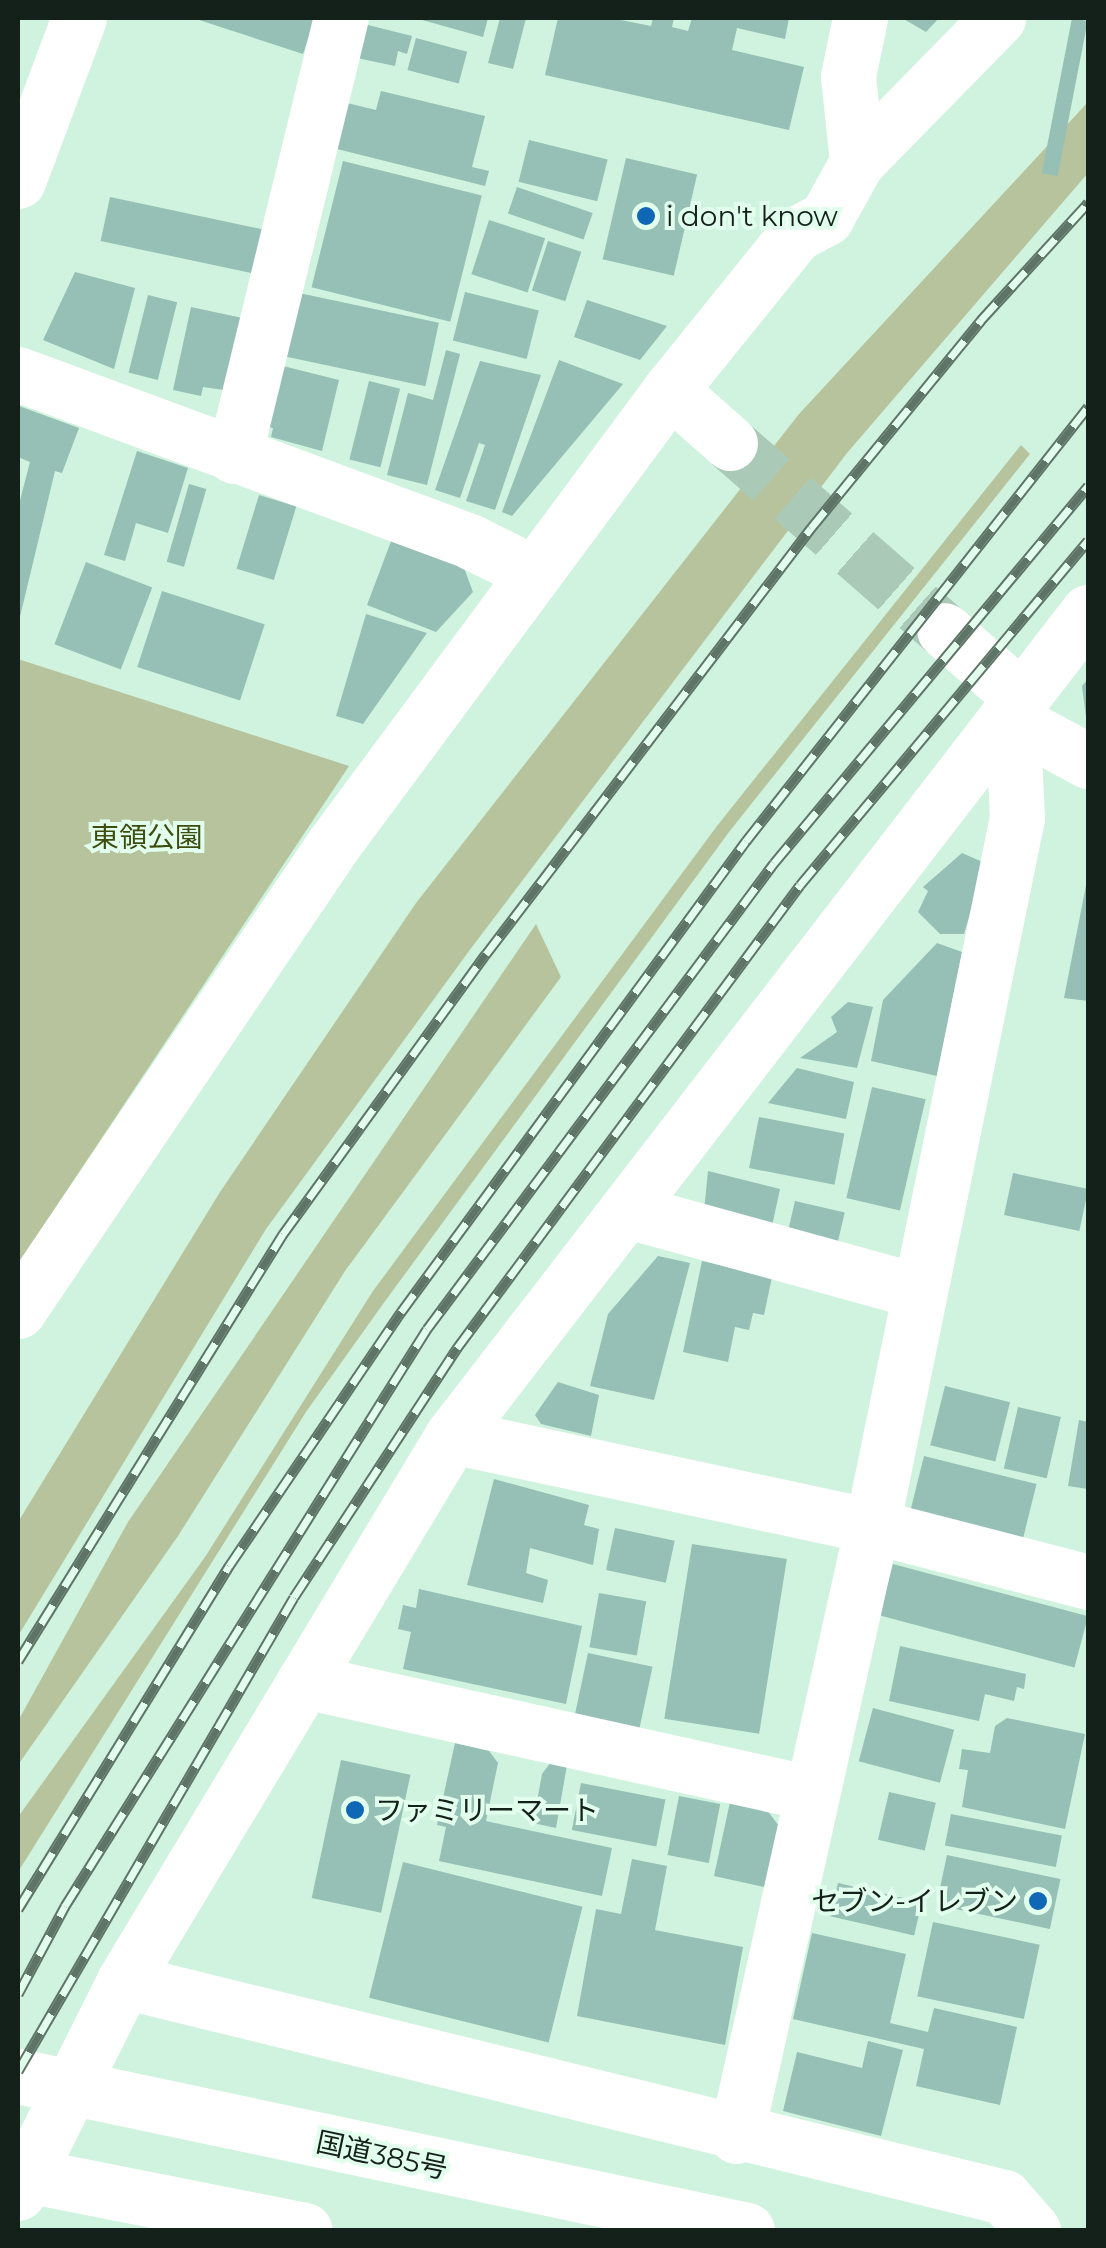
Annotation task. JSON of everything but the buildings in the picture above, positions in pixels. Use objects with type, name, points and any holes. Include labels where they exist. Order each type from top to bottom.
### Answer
[{"type":"main road","points":[[18,181],[80,18]]},
{"type":"main road","points":[[234,456],[340,18]]},
{"type":"main road","points":[[857,162],[848,76],[860,18]]},
{"type":"main road","points":[[18,1310],[177,1067],[532,572],[670,390],[796,234],[826,218],[857,162],[998,18]]},
{"type":"main road","points":[[18,374],[471,542],[532,572]]},
{"type":"main road","points":[[670,390],[730,443]]},
{"type":"main road","points":[[283,2229],[28,2172],[118,1992],[452,1436],[1010,719],[1088,612]]},
{"type":"main road","points":[[736,2136],[872,1526],[1018,818],[1011,690],[944,630]]},
{"type":"main road","points":[[1010,719],[1088,761]]},
{"type":"main road","points":[[628,1211],[919,1292]]},
{"type":"main road","points":[[452,1436],[872,1526],[1088,1582]]},
{"type":"main road","points":[[304,1681],[810,1793]]},
{"type":"main road","points":[[118,1992],[1004,2197],[1032,2230]]},
{"type":"main road","name":"国道385号","points":[[18,2076],[747,2230]]},
{"type":"green space","points":[[1088,102],[1088,173],[847,453],[472,947],[266,1229],[18,1636],[18,1522],[220,1192],[416,903],[799,414]]},
{"type":"green space","points":[[1021,445],[1030,454],[729,832],[306,1412],[18,1872],[18,1817],[205,1557],[373,1291],[717,826]]},
{"type":"green space","name":"東領公園","points":[[18,659],[349,766],[18,1264]]},
{"type":"green space","points":[[536,924],[561,977],[345,1271],[178,1536],[18,1765],[18,1721],[128,1522]]},
{"type":"tunnel","points":[[730,443],[944,630]]},
{"type":"railway","points":[[18,1661],[283,1234],[486,954],[811,528],[981,320],[1088,203]]},
{"type":"railway","points":[[18,1909],[229,1566],[401,1312],[746,841],[1088,407]]},
{"type":"railway","points":[[18,1994],[65,1906],[427,1329],[774,863],[1088,486]]},
{"type":"railway","points":[[18,2071],[294,1597],[457,1348],[800,885],[1088,540]]},
{"type":"place","name":"i don't know","points":[[646,216]]},
{"type":"place","name":"ファミリーマート","points":[[355,1810]]},
{"type":"place","name":"セブン-イレブン","points":[[1038,1901]]}]
